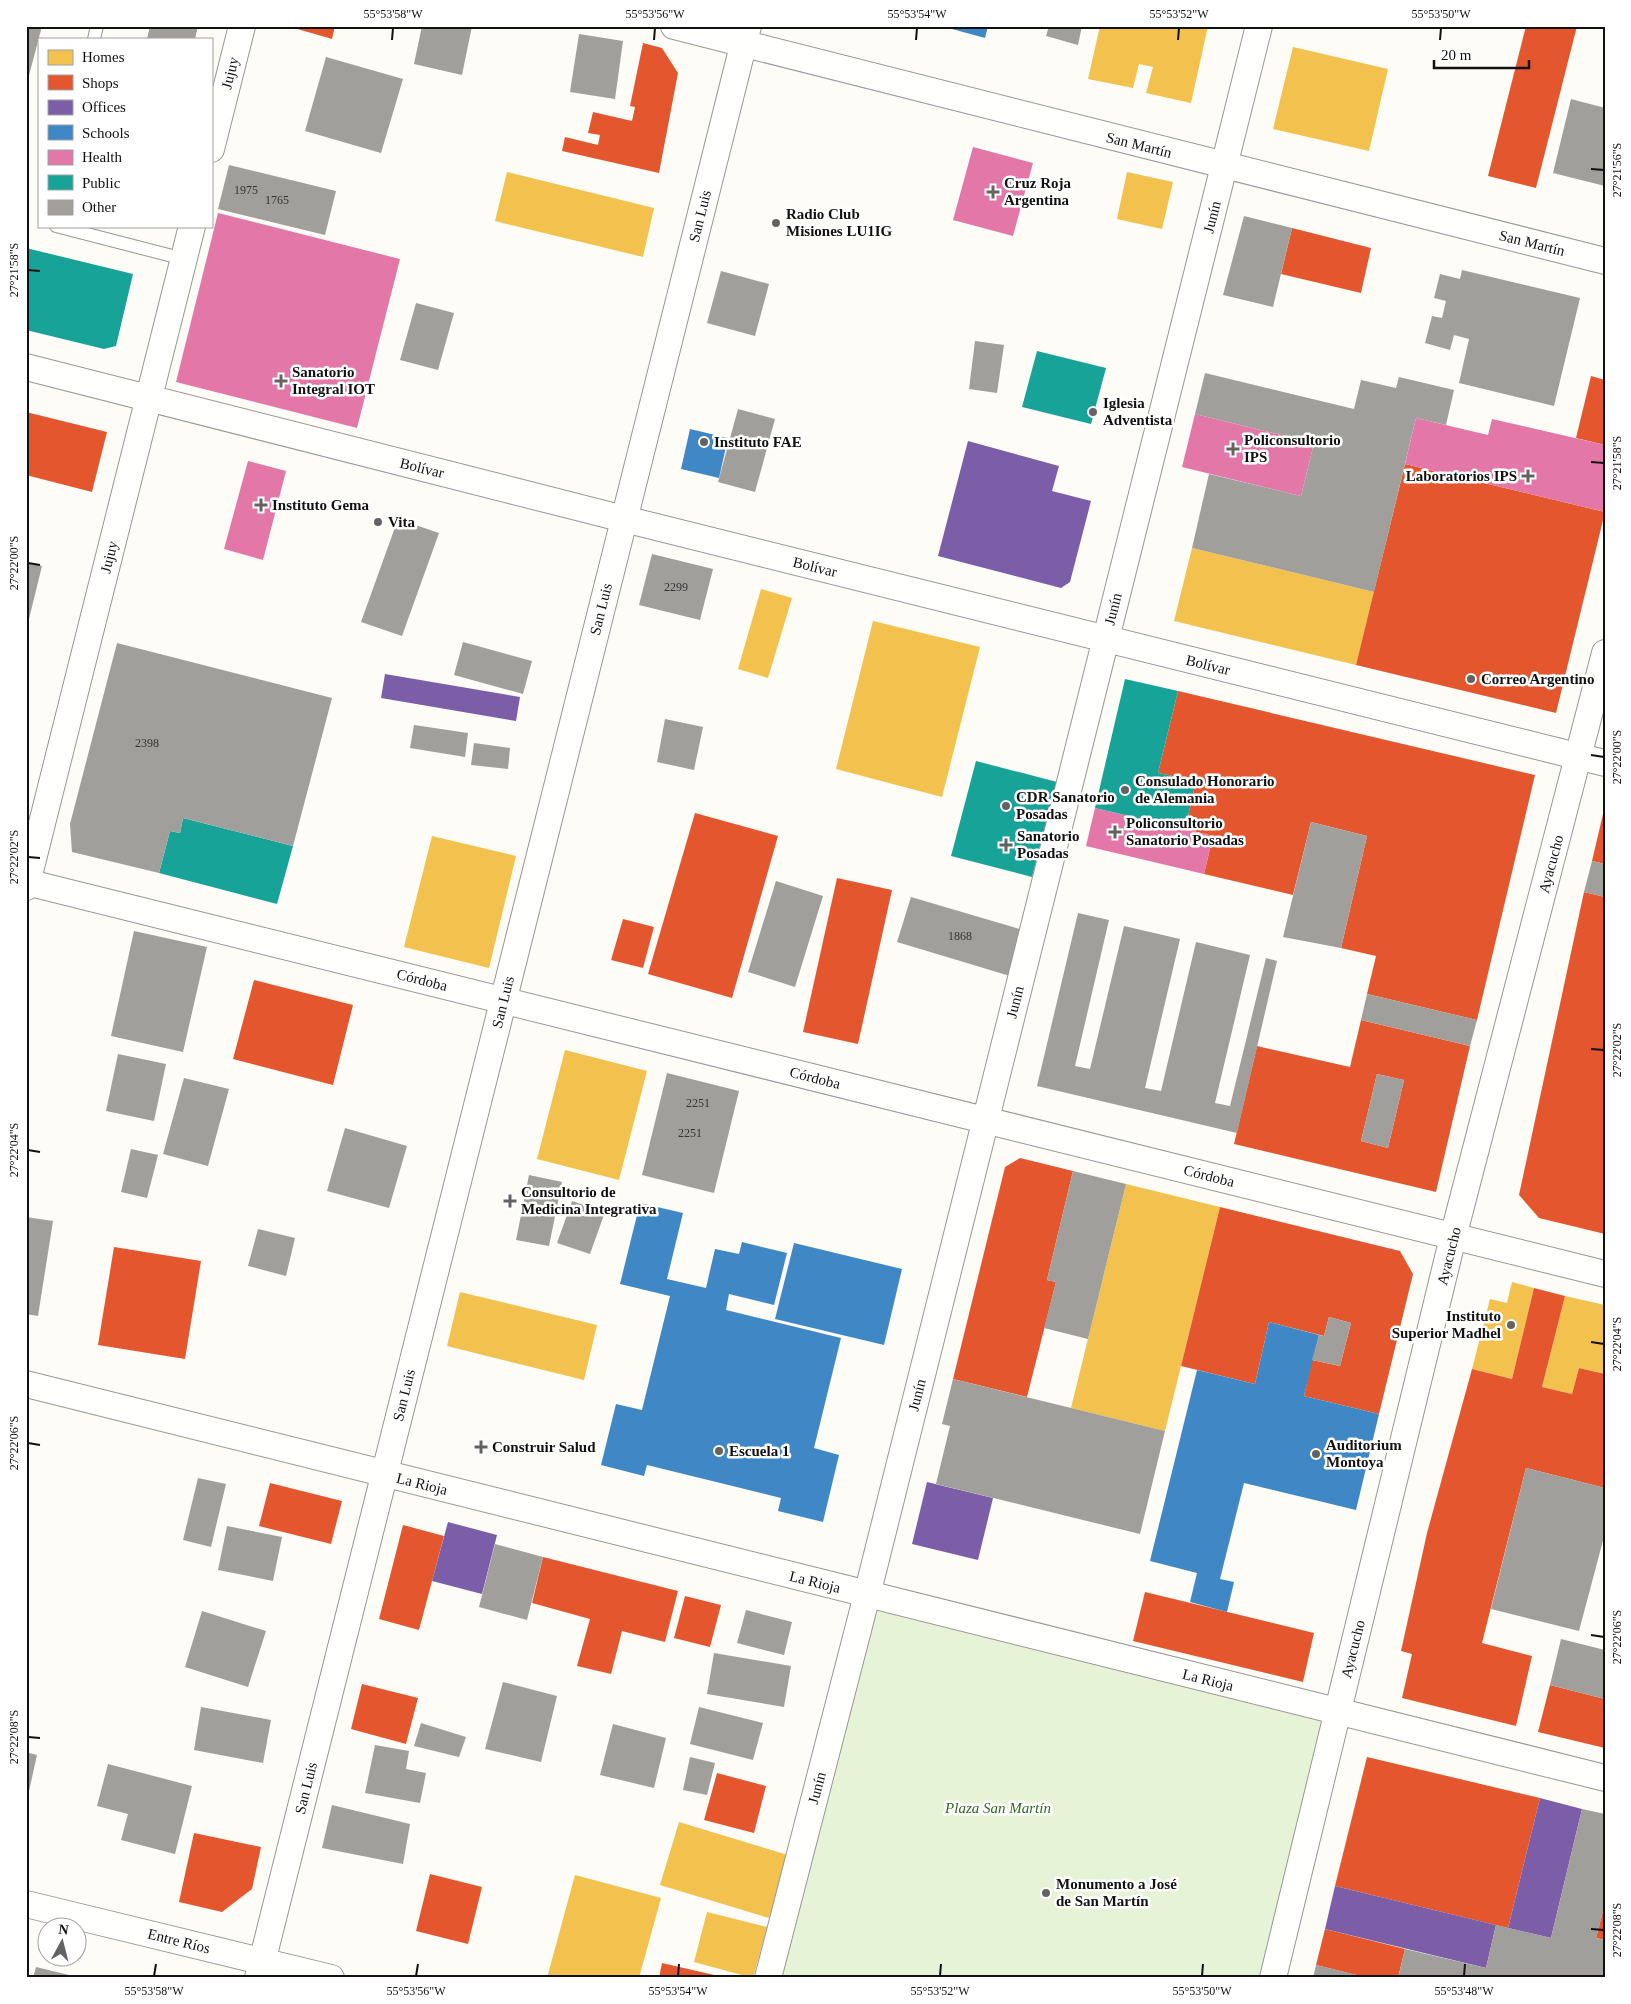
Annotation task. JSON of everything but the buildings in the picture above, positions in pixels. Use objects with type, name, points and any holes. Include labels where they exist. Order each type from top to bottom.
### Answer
[{"type":"street","name":"Jujuy","points":[[212,145],[242,26]]},
{"type":"street","name":"San Martín","points":[[674,26],[746,35],[1224,166],[1605,261]]},
{"type":"street","name":"Junín","points":[[768,1978],[867,1595],[1259,26]]},
{"type":"street","name":"San Luis","points":[[260,1969],[746,35]]},
{"type":"street","name":"Jujuy","points":[[27,883],[192,228]]},
{"type":"street","name":"Bolívar","points":[[26,367],[624,520],[1605,763]]},
{"type":"street","name":"Ayacucho","points":[[1273,1978],[1454,1236],[1605,653]]},
{"type":"street","name":"Córdoba","points":[[27,883],[1605,1274]]},
{"type":"street","name":"La Rioja","points":[[26,1384],[384,1475],[1605,1778]]},
{"type":"street","name":"Entre Ríos","points":[[26,1904],[260,1969],[331,1978]]},
{"type":"lane","points":[[64,228],[184,259]]},
{"type":"green space","name":"Plaza San Martín","points":[[874,1602],[1332,1718],[1266,1978],[778,1978]]},
{"type":"place","name":"Cruz Roja Argentina","points":[[993,192]]},
{"type":"place","name":"Radio Club Misiones LU1IG","points":[[776,223]]},
{"type":"place","name":"Sanatorio Integral IOT","points":[[281,381]]},
{"type":"place","name":"Iglesia Adventista","points":[[1093,412]]},
{"type":"place","name":"Instituto FAE","points":[[704,442]]},
{"type":"place","name":"Policonsultorio IPS","points":[[1233,449]]},
{"type":"place","name":"Laboratorios IPS","points":[[1528,476]]},
{"type":"place","name":"Instituto Gema","points":[[261,505]]},
{"type":"place","name":"Vita","points":[[378,522]]},
{"type":"place","name":"Correo Argentino","points":[[1471,679]]},
{"type":"place","name":"Consulado Honorario de Alemania","points":[[1125,790]]},
{"type":"place","name":"CDR Sanatorio Posadas","points":[[1006,806]]},
{"type":"place","name":"Policonsultorio Sanatorio Posadas","points":[[1115,832]]},
{"type":"place","name":"Sanatorio Posadas","points":[[1006,845]]},
{"type":"place","name":"Consultorio de Medicina Integrativa","points":[[510,1201]]},
{"type":"place","name":"Instituto Superior Madhel","points":[[1511,1325]]},
{"type":"place","name":"Construir Salud","points":[[481,1447]]},
{"type":"place","name":"Escuela 1","points":[[719,1451]]},
{"type":"place","name":"Auditorium Montoya","points":[[1316,1454]]},
{"type":"place","name":"Monumento a José de San Martín","points":[[1046,1893]]}]
